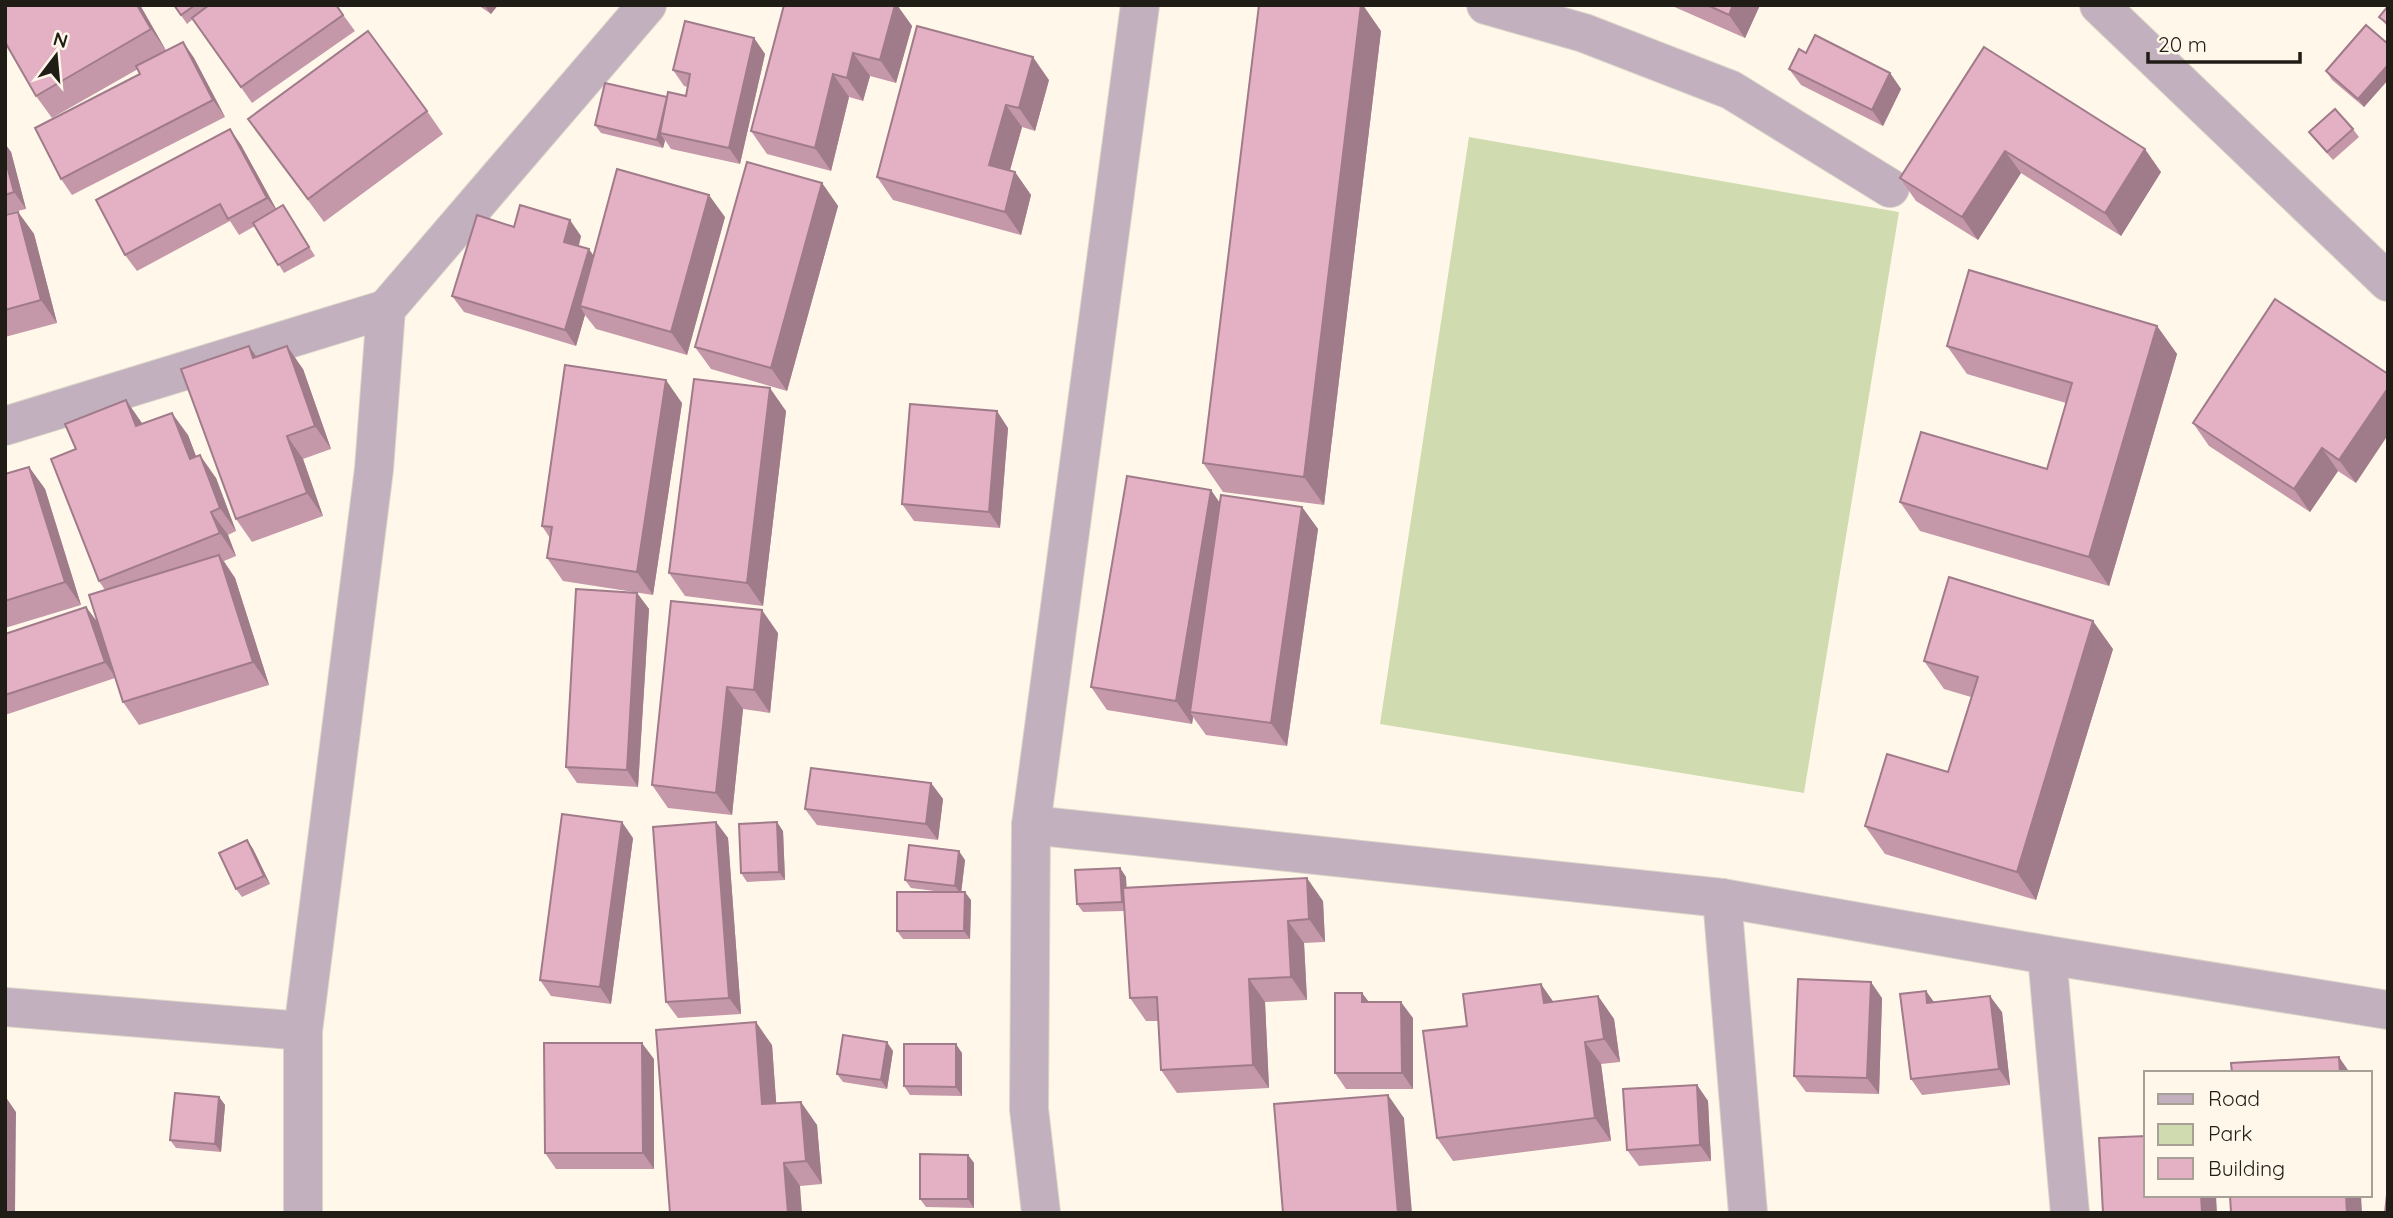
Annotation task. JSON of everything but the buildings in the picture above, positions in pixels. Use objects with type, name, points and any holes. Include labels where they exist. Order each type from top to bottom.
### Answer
[{"type":"street","points":[[5,426],[386,309],[648,5]]},
{"type":"street","points":[[1486,5],[1584,33],[1731,90],[1890,188]]},
{"type":"street","points":[[2099,5],[2388,282]]},
{"type":"street","points":[[1041,1213],[1029,1110],[1031,825],[1135,7]]},
{"type":"street","points":[[303,1213],[303,1031],[374,469],[386,309]]},
{"type":"street","points":[[1031,825],[1722,898],[2388,1010]]},
{"type":"street","points":[[1722,898],[1748,1213]]},
{"type":"street","points":[[2047,954],[2070,1213]]},
{"type":"street","points":[[5,1007],[303,1031]]},
{"type":"green space","points":[[1469,137],[1899,212],[1804,793],[1380,724]]}]
